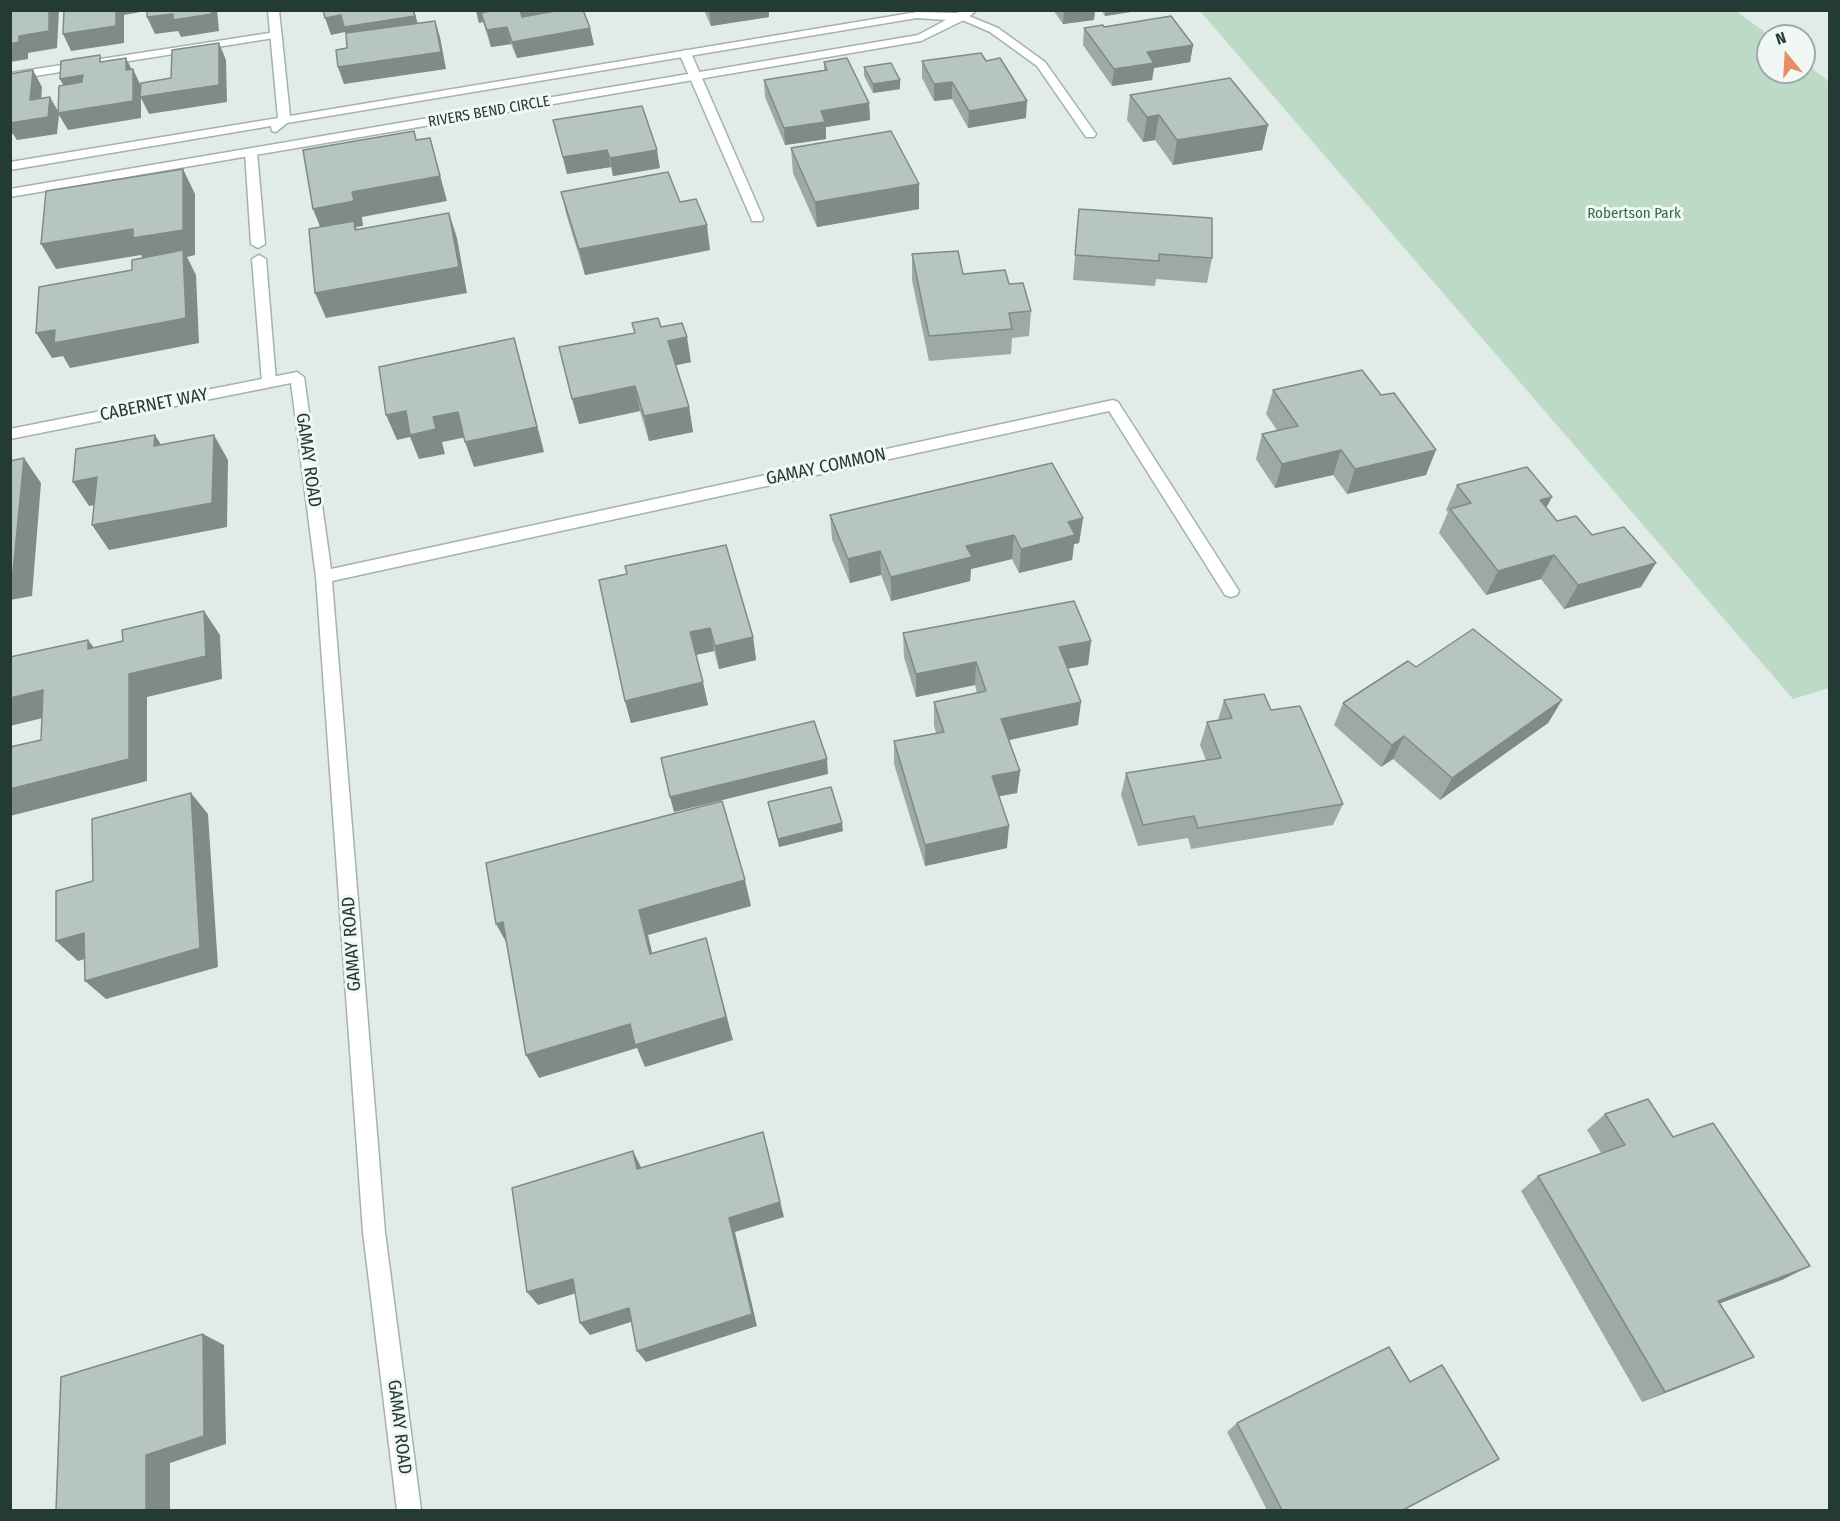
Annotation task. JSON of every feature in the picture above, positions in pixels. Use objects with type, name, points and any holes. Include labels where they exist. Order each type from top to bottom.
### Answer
[{"type":"street","points":[[268,382],[251,152],[284,120],[273,10]]},
{"type":"street","points":[[968,14],[1041,64],[1090,134]]},
{"type":"street","name":"RIVERS BEND CIRCLE","points":[[10,166],[917,15],[968,14]]},
{"type":"street","name":"RIVERS BEND CIRCLE","points":[[10,193],[921,38],[968,14]]},
{"type":"street","points":[[10,77],[276,35]]},
{"type":"street","points":[[685,53],[757,218]]},
{"type":"street","name":"CABERNET WAY","points":[[10,434],[297,377]]},
{"type":"street","name":"GAMAY ROAD","points":[[297,377],[324,577],[374,1232],[409,1510]]},
{"type":"street","name":"GAMAY COMMON","points":[[324,577],[1113,405],[1231,591]]},
{"type":"green space","name":"Robertson Park","points":[[1200,11],[1736,11],[1756,26],[1756,84],[1816,84],[1816,72],[1829,82],[1829,688],[1793,699]]},
{"type":"building","points":[[10,10],[49,10],[49,31],[19,36],[19,42],[10,44]]},
{"type":"building","points":[[64,10],[116,10],[116,26],[63,34]]},
{"type":"building","points":[[147,10],[211,10],[212,14],[173,20],[173,14],[147,17]]},
{"type":"building","points":[[323,10],[413,10],[415,16],[344,27],[341,15],[325,18]]},
{"type":"building","points":[[494,10],[520,10],[522,17],[561,10],[583,10],[590,28],[512,42],[507,27],[487,30],[481,13]]},
{"type":"building","points":[[1171,16],[1193,45],[1147,52],[1154,63],[1114,69],[1084,28],[1103,25],[1104,27]]},
{"type":"building","points":[[435,21],[441,52],[338,67],[336,50],[347,48],[346,33]]},
{"type":"building","points":[[219,43],[219,85],[140,97],[141,83],[171,78],[172,50]]},
{"type":"building","points":[[981,53],[986,61],[1000,58],[1027,101],[969,111],[952,82],[934,84],[922,61]]},
{"type":"building","points":[[100,55],[100,62],[126,58],[126,70],[133,69],[133,101],[58,113],[59,86],[82,82],[83,75],[60,79],[61,61]]},
{"type":"building","points":[[847,58],[869,103],[821,111],[825,122],[784,128],[764,80],[827,70],[824,62]]},
{"type":"building","points":[[891,63],[900,80],[873,84],[864,67]]},
{"type":"building","points":[[33,70],[30,100],[50,97],[48,117],[10,123],[10,74]]},
{"type":"building","points":[[1230,78],[1268,125],[1177,140],[1159,115],[1147,117],[1130,95]]},
{"type":"building","points":[[642,106],[657,150],[610,158],[607,150],[563,157],[553,120]]},
{"type":"building","points":[[414,131],[416,140],[430,138],[440,176],[352,192],[354,201],[313,209],[303,150]]},
{"type":"building","points":[[891,131],[919,184],[815,202],[791,148]]},
{"type":"building","points":[[183,169],[183,230],[133,238],[133,229],[41,244],[46,191]]},
{"type":"building","points":[[668,172],[680,202],[696,199],[707,225],[579,249],[561,192]]},
{"type":"building","points":[[1079,209],[1212,218],[1212,258],[1159,254],[1159,261],[1075,255]]},
{"type":"building","points":[[449,213],[459,267],[315,293],[309,229],[354,221],[355,230]]},
{"type":"building","points":[[183,250],[186,318],[54,343],[55,330],[36,333],[39,287],[132,270],[132,260]]},
{"type":"building","points":[[958,251],[963,274],[1005,270],[1009,284],[1023,283],[1031,311],[1009,313],[1012,329],[929,336],[912,254]]},
{"type":"building","points":[[658,318],[661,327],[682,323],[687,337],[668,341],[689,407],[644,416],[635,386],[572,399],[559,347],[635,333],[632,323]]},
{"type":"building","points":[[514,338],[537,427],[465,442],[458,412],[433,417],[436,429],[410,435],[406,411],[386,415],[379,367]]},
{"type":"building","points":[[1362,370],[1381,395],[1394,393],[1436,450],[1355,469],[1341,450],[1282,464],[1262,434],[1298,426],[1273,390]]},
{"type":"building","points":[[155,435],[154,446],[214,435],[212,503],[92,525],[97,477],[73,482],[76,449]]},
{"type":"building","points":[[24,458],[13,572],[10,572],[10,461]]},
{"type":"building","points":[[1052,463],[1083,518],[1068,522],[1075,535],[1021,549],[1014,535],[966,546],[972,557],[891,577],[880,551],[848,559],[830,515]]},
{"type":"building","points":[[1527,467],[1552,497],[1540,500],[1557,521],[1576,516],[1592,535],[1624,527],[1656,563],[1578,585],[1554,555],[1498,571],[1450,509],[1471,503],[1457,485]]},
{"type":"building","points":[[726,545],[753,637],[715,646],[710,628],[690,632],[703,682],[625,701],[599,580],[627,574],[625,566]]},
{"type":"building","points":[[1074,601],[1091,641],[1059,647],[1081,702],[1001,719],[1020,771],[992,776],[1009,826],[925,845],[894,741],[944,732],[934,702],[986,691],[976,662],[916,674],[903,633]]},
{"type":"building","points":[[204,611],[206,656],[129,674],[129,759],[10,789],[10,747],[41,740],[43,690],[10,698],[10,657],[88,640],[88,649],[123,641],[122,630]]},
{"type":"building","points":[[1473,629],[1562,700],[1452,778],[1404,736],[1392,745],[1343,703],[1408,661],[1416,667]]},
{"type":"building","points":[[1264,694],[1271,710],[1300,706],[1343,804],[1198,828],[1194,816],[1143,825],[1126,773],[1221,758],[1207,722],[1232,718],[1224,700]]},
{"type":"building","points":[[814,721],[827,759],[670,797],[661,758]]},
{"type":"building","points":[[831,787],[842,823],[778,839],[768,802]]},
{"type":"building","points":[[191,793],[200,948],[85,981],[84,933],[56,941],[56,891],[93,881],[92,819]]},
{"type":"building","points":[[722,801],[745,880],[639,910],[650,954],[706,938],[726,1017],[635,1045],[630,1024],[526,1055],[503,922],[496,924],[486,863]]},
{"type":"building","points":[[1648,1099],[1673,1137],[1713,1123],[1810,1266],[1718,1301],[1754,1357],[1665,1392],[1538,1176],[1625,1145],[1605,1114]]},
{"type":"building","points":[[763,1132],[780,1202],[729,1218],[752,1314],[637,1351],[629,1308],[580,1323],[573,1279],[527,1292],[512,1188],[633,1151],[637,1169]]},
{"type":"building","points":[[203,1334],[204,1436],[146,1455],[146,1510],[56,1510],[61,1377]]},
{"type":"building","points":[[1389,1347],[1410,1382],[1442,1365],[1499,1459],[1403,1510],[1282,1510],[1237,1423]]}]
